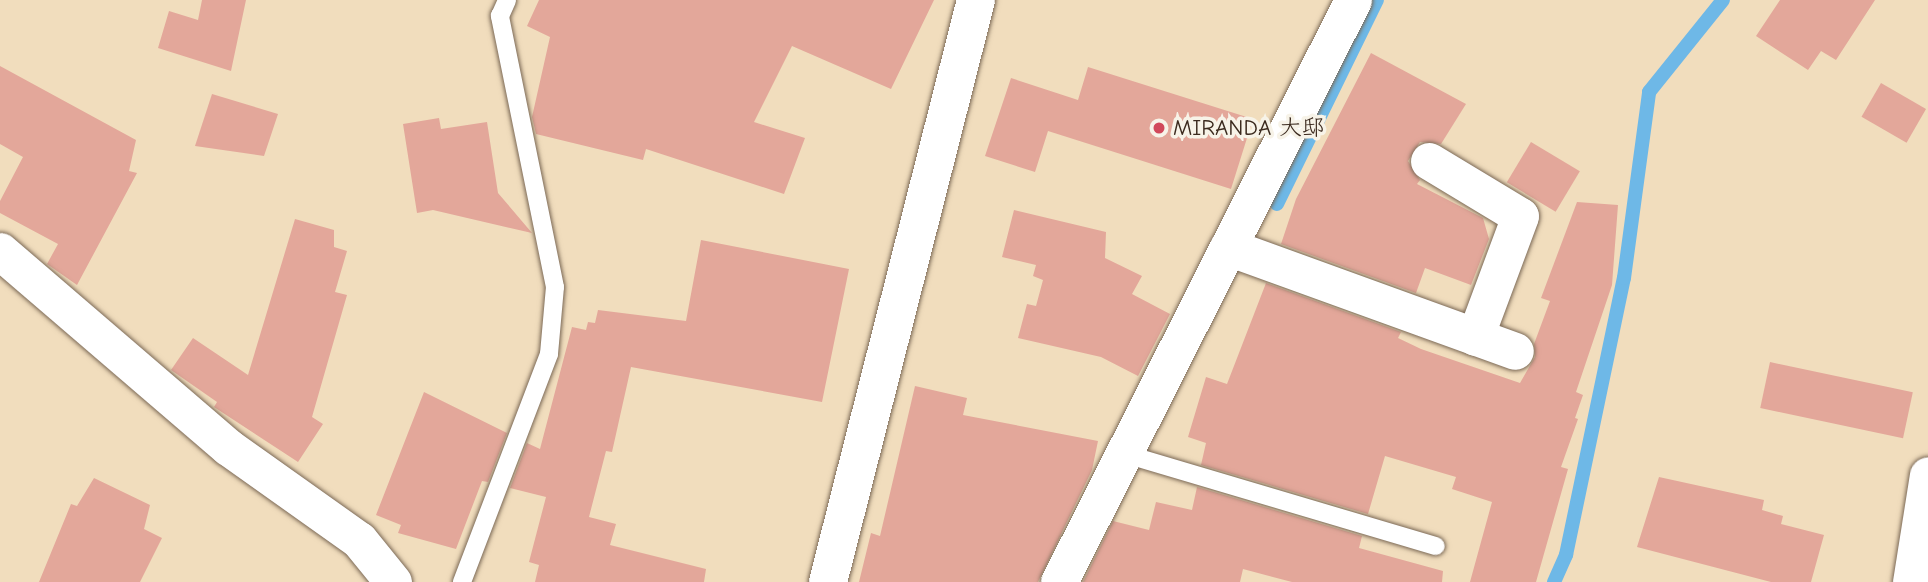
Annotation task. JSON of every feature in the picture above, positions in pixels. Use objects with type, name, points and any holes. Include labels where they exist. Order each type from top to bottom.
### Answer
[{"type":"street","points":[[828,582],[976,0]]},
{"type":"street","points":[[1059,582],[1353,0]]},
{"type":"street","points":[[1429,161],[1520,216],[1475,337]]},
{"type":"street","points":[[1228,247],[1514,351]]},
{"type":"street","points":[[0,251],[228,447],[359,540],[393,582]]},
{"type":"street","points":[[1911,582],[1928,475]]},
{"type":"lane","points":[[462,582],[549,354],[555,286],[500,16],[507,0]]},
{"type":"lane","points":[[1125,454],[1436,545]]},
{"type":"building","points":[[202,0],[246,0],[231,71],[158,48],[169,11],[198,20]]},
{"type":"building","points":[[539,0],[934,0],[891,89],[792,46],[754,122],[805,138],[784,194],[646,149],[643,160],[536,134],[532,117],[550,37],[527,26]]},
{"type":"building","points":[[1780,0],[1875,0],[1836,60],[1821,51],[1808,70],[1756,36]]},
{"type":"building","points":[[1371,53],[1466,104],[1441,144],[1420,142],[1408,161],[1420,180],[1417,184],[1483,218],[1489,239],[1471,285],[1425,268],[1416,293],[1281,244],[1296,199]]},
{"type":"building","points":[[0,66],[136,140],[129,171],[137,173],[77,285],[47,264],[58,244],[0,213],[0,201],[23,157],[0,144]]},
{"type":"building","name":"MIRANDA 大邸","points":[[1088,67],[1253,119],[1231,189],[1048,131],[1035,172],[985,156],[1011,78],[1078,100]]},
{"type":"building","points":[[1881,83],[1926,109],[1907,143],[1862,117]]},
{"type":"building","points":[[212,94],[278,114],[264,156],[195,146]]},
{"type":"building","points":[[439,118],[441,129],[487,122],[498,193],[532,233],[433,210],[417,213],[403,124]]},
{"type":"building","points":[[1531,142],[1580,171],[1556,212],[1507,182]]},
{"type":"building","points":[[1577,202],[1618,205],[1612,285],[1576,392],[1583,395],[1575,418],[1578,419],[1561,467],[1568,469],[1536,582],[1470,582],[1492,502],[1452,489],[1456,477],[1385,456],[1368,514],[1201,465],[1206,443],[1188,437],[1206,377],[1227,384],[1266,283],[1401,332],[1398,338],[1421,349],[1520,383],[1535,357],[1534,344],[1550,301],[1541,298]]},
{"type":"building","points":[[1014,210],[1106,232],[1105,258],[1142,276],[1132,294],[1170,314],[1138,376],[1101,357],[1018,338],[1027,304],[1036,306],[1043,280],[1033,276],[1036,265],[1002,257]]},
{"type":"building","points":[[295,219],[334,230],[334,247],[347,251],[335,292],[347,295],[312,417],[323,424],[298,462],[214,407],[217,402],[171,370],[193,338],[248,375]]},
{"type":"building","points":[[701,240],[849,269],[822,402],[631,367],[612,452],[606,451],[589,517],[616,524],[610,545],[706,569],[704,582],[535,582],[539,565],[529,562],[546,497],[510,488],[527,443],[540,449],[572,327],[586,330],[588,322],[595,323],[598,310],[686,321]]},
{"type":"building","points":[[1770,362],[1913,392],[1903,438],[1760,408]]},
{"type":"building","points":[[915,386],[967,398],[963,415],[1098,441],[1092,470],[1038,582],[859,582],[871,533],[880,536]]},
{"type":"building","points":[[424,392],[507,433],[488,482],[482,481],[456,549],[398,533],[401,525],[376,515]]},
{"type":"building","points":[[1659,477],[1764,500],[1762,510],[1783,516],[1781,524],[1824,535],[1811,582],[1771,582],[1637,547]]},
{"type":"building","points":[[94,478],[150,505],[144,529],[162,538],[140,582],[39,582],[71,504],[77,506]]},
{"type":"building","points":[[1197,487],[1362,536],[1359,548],[1443,571],[1442,582],[1292,582],[1243,569],[1240,582],[1083,582],[1113,521],[1149,530],[1156,502],[1192,510]]},
{"type":"waterway","points":[[1277,204],[1377,0]]},
{"type":"waterway","points":[[1554,582],[1566,555],[1624,278],[1649,92],[1723,0]]},
{"type":"place","name":"MIRANDA 大邸","points":[[1159,128]]}]
